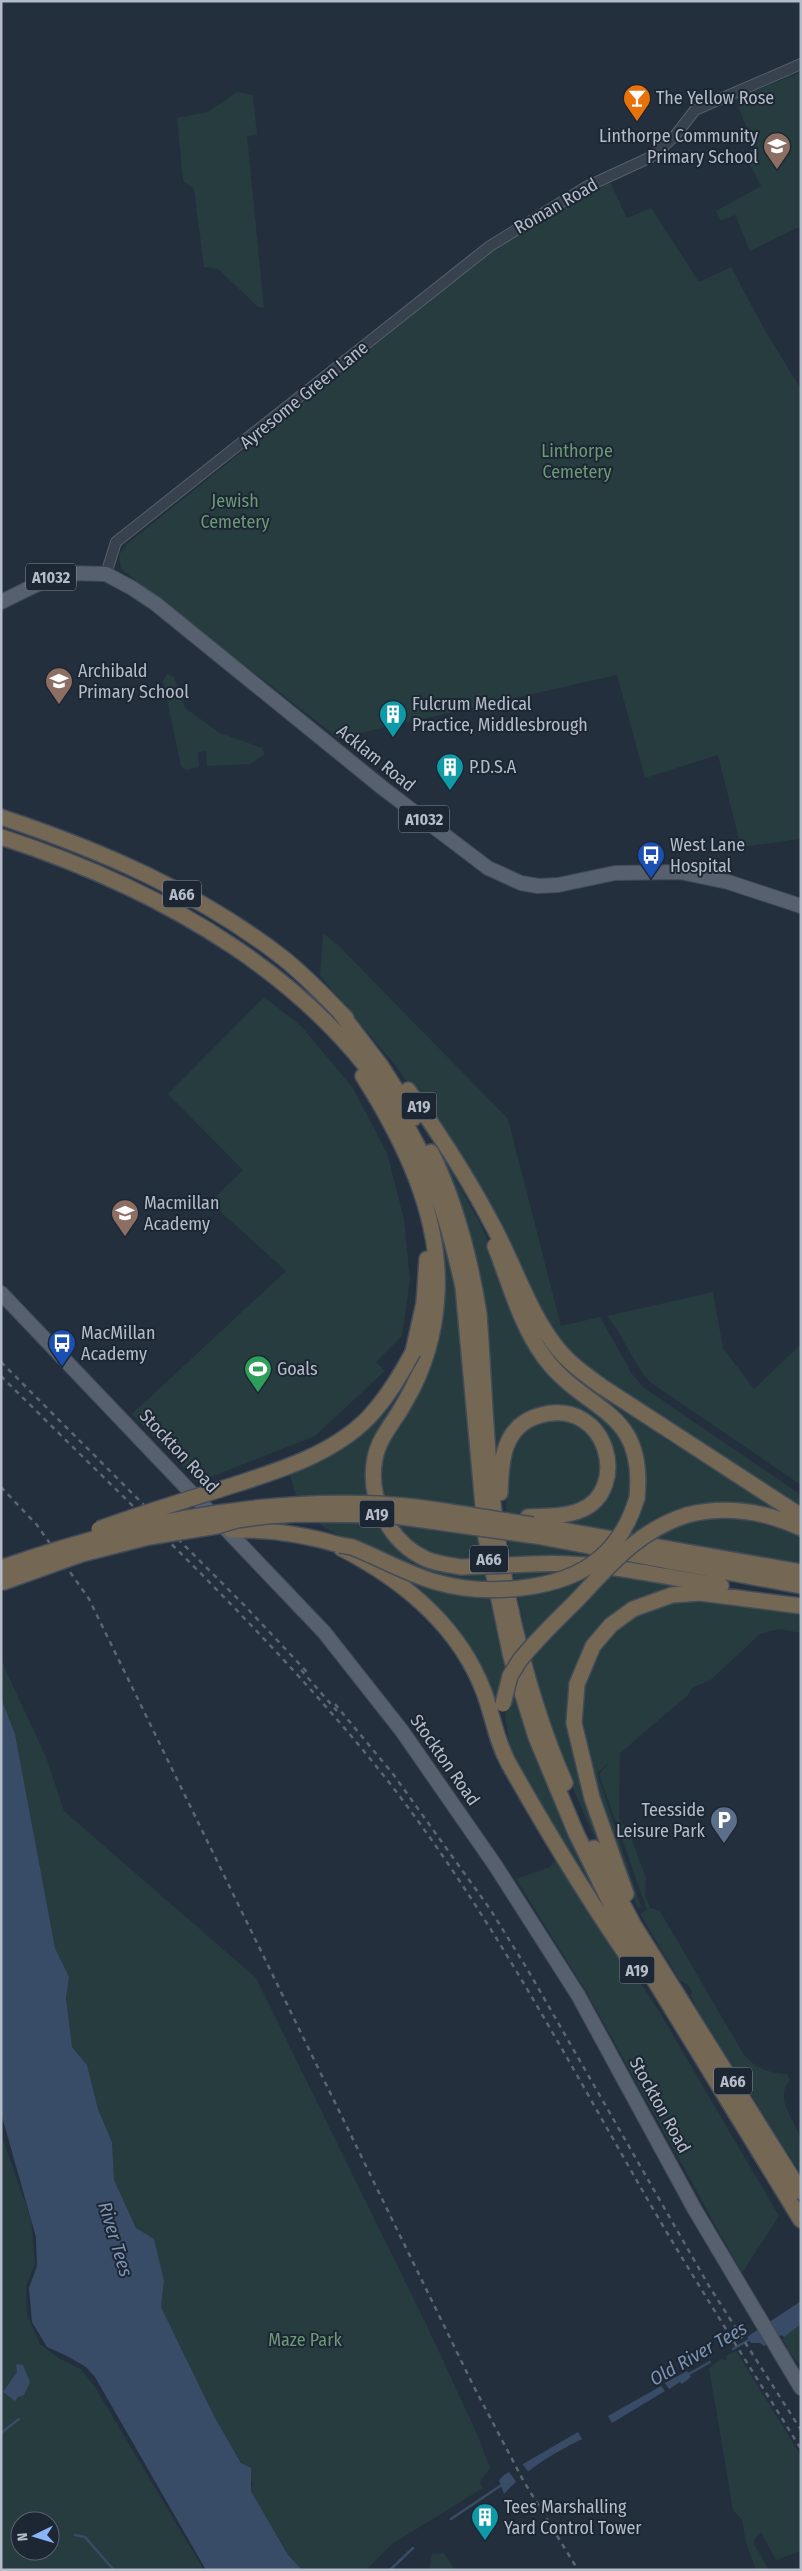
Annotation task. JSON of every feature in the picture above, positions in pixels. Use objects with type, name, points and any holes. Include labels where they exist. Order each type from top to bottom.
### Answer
[{"type":"highway","name":"A66","points":[[1,817],[98,853],[152,877],[201,904],[282,957],[339,1011],[381,1066],[410,1111],[441,1173],[462,1234],[479,1314],[489,1458],[498,1541],[519,1638],[561,1773],[613,1889],[662,1972],[744,2098],[801,2192]]},
{"type":"highway","name":"A66","points":[[1,837],[51,854],[111,879],[202,927],[272,974],[337,1034],[378,1082],[410,1132],[430,1174],[455,1250],[467,1316],[476,1452],[486,1538],[511,1657],[536,1737],[576,1833],[606,1898],[801,2220]]},
{"type":"highway","name":"A19","points":[[339,1011],[367,1038],[403,1082],[490,1220],[536,1314],[554,1344],[574,1366],[601,1386],[801,1516]]},
{"type":"highway","name":"A66","points":[[337,1034],[371,1090],[419,1185],[432,1230],[437,1267],[437,1296],[434,1324],[418,1377],[381,1441],[375,1457],[374,1492],[387,1524],[410,1549],[425,1558],[442,1564],[462,1567],[555,1562],[634,1571],[801,1601]]},
{"type":"highway","name":"A66","points":[[52,1550],[85,1534],[264,1476],[319,1452],[344,1437],[367,1419],[385,1399],[413,1352],[424,1303],[427,1252],[419,1201],[407,1160]]},
{"type":"highway","name":"A19","points":[[217,1526],[231,1530],[262,1529],[304,1534],[352,1547],[437,1583],[481,1589],[523,1589],[564,1577],[600,1559],[624,1532],[637,1498],[638,1465],[629,1438],[611,1414],[562,1378],[528,1334],[496,1248],[465,1178]]},
{"type":"highway","name":"A66","points":[[455,1514],[533,1526],[561,1515],[584,1510],[594,1501],[602,1489],[607,1476],[608,1462],[606,1449],[600,1436],[578,1416],[566,1412],[538,1416],[526,1421],[510,1436],[501,1471],[498,1541]]},
{"type":"highway","name":"A19","points":[[1,1568],[52,1550],[182,1518],[261,1506],[313,1502],[381,1504],[455,1514]]},
{"type":"highway","name":"A19","points":[[496,1706],[520,1660],[616,1559],[634,1542],[654,1529],[687,1515],[716,1510],[745,1511],[774,1517],[801,1528]]},
{"type":"highway","name":"A19","points":[[1,1583],[82,1554],[149,1537],[217,1526],[237,1520],[299,1514],[387,1515],[533,1526],[801,1572]]},
{"type":"highway","name":"A19","points":[[533,1526],[801,1586]]},
{"type":"highway","name":"A19","points":[[340,1545],[341,1548],[360,1558],[412,1594],[456,1638],[496,1706],[503,1726],[506,1747],[524,1790],[603,1922],[671,2019],[696,2046]]},
{"type":"highway","name":"A66","points":[[662,1972],[621,1883],[586,1779],[573,1717],[574,1697],[581,1670],[593,1646],[611,1625],[633,1608],[659,1598],[700,1593],[801,1606]]},
{"type":"main road","name":"A1032","points":[[1,602],[54,576],[78,572],[106,574]]},
{"type":"main road","name":"Acklam Road","points":[[106,574],[156,604],[384,789],[488,868],[506,877],[521,883],[548,886],[615,873],[680,872],[728,882],[801,906]]},
{"type":"main road","name":"Stockton Road","points":[[1,1292],[324,1632],[402,1730],[495,1865],[578,1995],[695,2210],[801,2388]]},
{"type":"street","name":"Roman Road","points":[[490,246],[586,187],[652,157],[674,137],[695,110],[801,64]]},
{"type":"street","name":"Ayresome Green Lane","points":[[106,574],[116,542],[490,246]]},
{"type":"green space","name":"Linthorpe Community Primary School","points":[[801,72],[801,226],[750,251],[735,215],[721,221],[716,211],[761,186],[744,153],[754,149],[736,99]]},
{"type":"green space","points":[[237,92],[253,95],[257,135],[247,136],[264,308],[258,307],[218,269],[204,267],[194,189],[183,181],[177,118],[208,112]]},
{"type":"green space","name":"Linthorpe Cemetery","points":[[610,182],[627,218],[651,208],[699,282],[731,267],[767,334],[801,389],[801,839],[741,847],[718,755],[645,778],[617,675],[338,738],[121,569],[119,555],[127,544],[501,244]]},
{"type":"green space","points":[[167,674],[174,677],[185,708],[220,733],[262,748],[265,754],[250,764],[207,766],[206,751],[198,752],[199,767],[186,770],[181,766],[163,681]]},
{"type":"green space","points":[[323,933],[339,946],[508,1119],[561,1326],[600,1317],[632,1374],[643,1387],[801,1495],[801,1510],[575,1362],[550,1335],[417,1096],[396,1066],[320,976]]},
{"type":"green space","points":[[264,997],[301,1026],[353,1088],[387,1153],[404,1219],[410,1280],[402,1336],[376,1362],[385,1371],[315,1436],[198,1482],[132,1414],[286,1271],[210,1202],[243,1170],[168,1094]]},
{"type":"green space","points":[[397,1129],[437,1207],[458,1292],[476,1509],[379,1498],[381,1451],[411,1399],[439,1261]]},
{"type":"green space","points":[[432,1141],[435,1142],[483,1229],[519,1327],[584,1404],[610,1424],[620,1436],[628,1453],[632,1473],[629,1506],[617,1532],[559,1523],[610,1480],[585,1415],[569,1409],[552,1407],[537,1408],[524,1414],[512,1423],[503,1435],[498,1450],[496,1468],[436,1150]]},
{"type":"green space","points":[[713,1292],[723,1348],[754,1389],[801,1344],[801,1485],[650,1382],[607,1316]]},
{"type":"green space","points":[[538,1333],[653,1426],[668,1441],[687,1448],[801,1521],[724,1505],[640,1535],[632,1533],[642,1498],[645,1479],[637,1446],[542,1347]]},
{"type":"green space","points":[[425,1339],[369,1498],[297,1499],[289,1472],[351,1439]]},
{"type":"green space","points":[[561,1416],[592,1432],[603,1462],[596,1490],[580,1505],[528,1513],[506,1513],[507,1463],[522,1429]]},
{"type":"green space","points":[[732,1513],[801,1532],[801,1567],[651,1538],[690,1518]]},
{"type":"green space","points":[[316,1520],[377,1521],[390,1539],[484,1572],[487,1585],[441,1579],[346,1540]]},
{"type":"green space","points":[[390,1521],[480,1533],[484,1560],[454,1560],[431,1554],[411,1542]]},
{"type":"green space","points":[[508,1538],[596,1553],[582,1561],[511,1561]]},
{"type":"green space","points":[[379,1565],[490,1596],[509,1671],[497,1708],[497,1720],[475,1665]]},
{"type":"green space","points":[[567,1569],[516,1585],[513,1571]]},
{"type":"green space","points":[[595,1569],[600,1571],[527,1644],[518,1596]]},
{"type":"green space","points":[[611,1573],[704,1588],[618,1612],[572,1691],[609,1870],[561,1761],[530,1654]]},
{"type":"green space","points":[[690,1597],[801,1608],[801,1633],[779,1629],[760,1634],[712,1679],[692,1688],[688,1695],[620,1753],[619,1818],[630,1835],[646,1878],[645,1894],[650,1908],[660,1911],[744,2055],[763,2069],[774,2073],[787,2074],[790,2080],[785,2088],[785,2103],[801,2142],[801,2174],[697,2009],[691,1996],[692,1991],[687,1984],[680,1981],[640,1914],[647,1910],[599,1774],[610,1762],[597,1773],[641,1907],[638,1909],[606,1828],[580,1725],[580,1697],[598,1648],[624,1619]]},
{"type":"green space","name":"Maze Park","points":[[1,1660],[46,1757],[64,1811],[256,1978],[427,2326],[477,2434],[490,2468],[480,2482],[483,2488],[392,2544],[366,2570],[302,2570],[288,2555],[251,2491],[253,2483],[214,2416],[161,2307],[164,2281],[136,2228],[114,2180],[112,2142],[98,2109],[87,2065],[72,2047],[66,1998],[69,1977],[55,1948],[15,1734],[1,1698]]},
{"type":"green space","points":[[513,1682],[611,1915],[608,1917],[535,1798],[511,1753],[505,1716]]},
{"type":"green space","points":[[558,1857],[660,2013],[779,2216],[742,2273],[587,1993],[516,1879],[550,1867]]},
{"type":"green space","points":[[1,2134],[31,2219],[35,2264],[26,2286],[27,2315],[40,2344],[60,2359],[81,2369],[95,2387],[204,2570],[1,2570]]},
{"type":"green space","points":[[801,2324],[801,2365],[785,2349],[788,2347],[782,2340],[787,2333]]},
{"type":"green space","points":[[736,2351],[801,2456],[801,2551],[776,2560],[761,2532],[754,2540],[754,2544],[769,2570],[756,2570],[746,2543],[742,2520],[733,2510],[709,2368],[723,2358],[724,2361],[727,2359],[726,2356]]},
{"type":"green space","points":[[444,2553],[455,2570],[429,2570],[432,2554]]},
{"type":"water","name":"River Tees","points":[[1,1698],[15,1734],[55,1948],[69,1977],[66,1998],[72,2047],[87,2065],[98,2109],[112,2142],[114,2180],[136,2228],[154,2239],[164,2281],[161,2307],[214,2416],[241,2463],[251,2468],[251,2491],[288,2555],[302,2570],[206,2570],[95,2377],[86,2367],[47,2347],[32,2322],[29,2288],[37,2266],[36,2237],[1,2113]]},
{"type":"water","points":[[801,2301],[801,2324],[784,2337],[781,2335],[764,2346],[760,2343],[751,2343],[747,2337]]},
{"type":"water","points":[[16,2364],[23,2365],[30,2382],[24,2395],[18,2397],[15,2401],[3,2392],[17,2372]]},
{"type":"water","points":[[687,2371],[691,2377],[682,2384],[680,2382],[669,2389],[665,2383]]},
{"type":"water","points":[[661,2386],[665,2391],[612,2423],[608,2416]]},
{"type":"water","points":[[578,2432],[582,2439],[541,2462],[504,2494],[499,2480],[504,2475]]},
{"type":"pier","points":[[520,2461],[530,2474],[517,2483],[507,2469]]},
{"type":"waterway","name":"Old River Tees","points":[[733,2349],[752,2338]]},
{"type":"waterway","name":"Old River Tees","points":[[687,2375],[710,2362]]},
{"type":"waterway","points":[[1,2433],[19,2419]]},
{"type":"waterway","name":"Old River Tees","points":[[451,2519],[503,2484]]},
{"type":"waterway","points":[[75,2535],[85,2537],[114,2570]]},
{"type":"waterway","name":"Old River Tees","points":[[390,2570],[413,2548]]},
{"type":"railway","points":[[1,1362],[245,1606],[307,1672]]},
{"type":"railway","points":[[1,1376],[191,1564],[284,1660],[372,1761],[411,1812],[448,1864],[517,1972],[664,2227],[801,2449]]},
{"type":"railway","points":[[1,1487],[37,1525],[89,1599],[473,2385],[523,2480],[578,2570]]},
{"type":"railway","points":[[301,1670],[337,1711]]},
{"type":"railway","points":[[335,1704],[393,1774],[490,1909],[529,1972],[709,2286],[801,2430]]},
{"type":"place","name":"The Yellow Rose","points":[[637,122]]},
{"type":"place","name":"Linthorpe Community Primary School","points":[[777,170]]},
{"type":"place","name":"Archibald Primary School","points":[[59,705]]},
{"type":"place","name":"Fulcrum Medical Practice, Middlesbrough","points":[[393,738]]},
{"type":"place","name":"P.D.S.A","points":[[450,791]]},
{"type":"place","name":"West Lane Hospital","points":[[651,879]]},
{"type":"place","name":"Macmillan Academy","points":[[125,1237]]},
{"type":"place","name":"MacMillan Academy","points":[[62,1367]]},
{"type":"place","name":"Goals","points":[[258,1393]]},
{"type":"place","name":"Teesside Leisure Park","points":[[724,1844]]},
{"type":"place","name":"Tees Marshalling Yard Control Tower","points":[[485,2541]]},
{"type":"park label","name":"Jewish Cemetery","points":[[235,511]]}]
